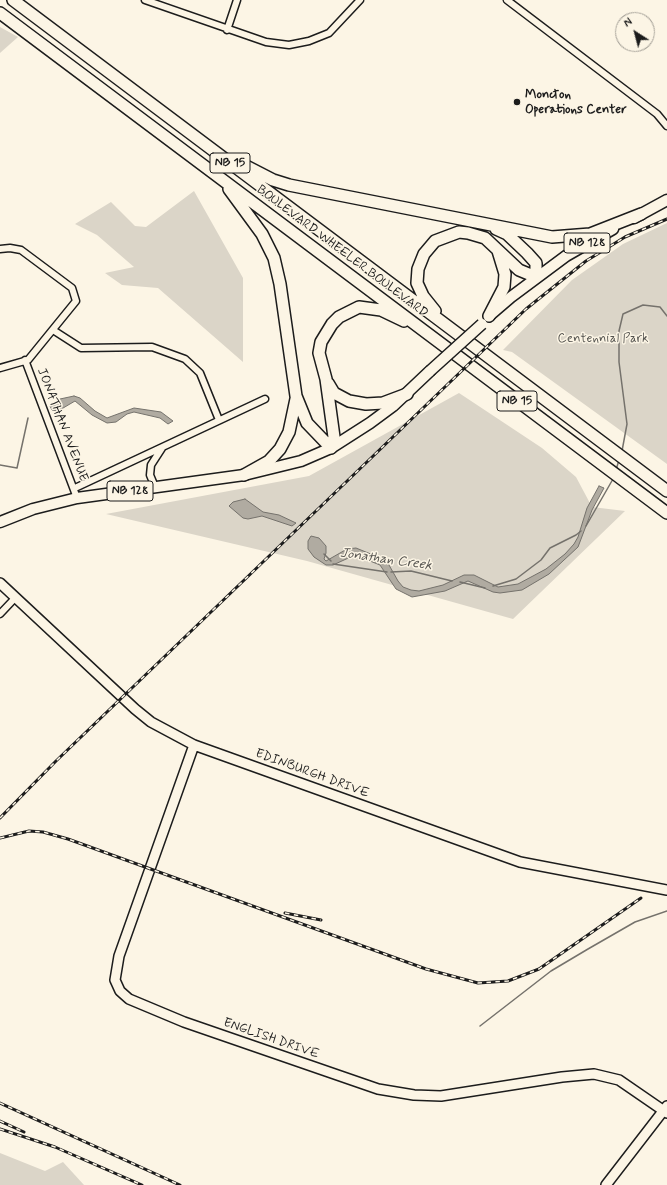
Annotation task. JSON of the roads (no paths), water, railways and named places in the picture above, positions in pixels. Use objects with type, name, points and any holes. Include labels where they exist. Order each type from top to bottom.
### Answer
[{"type":"highway","name":"BOULEVARD WHEELER BOULEVARD","points":[[13,0],[667,491]]},
{"type":"highway","name":"BOULEVARD WHEELER BOULEVARD","points":[[0,13],[667,513]]},
{"type":"highway","points":[[152,127],[228,189],[262,234],[274,258],[280,284],[296,396],[307,423],[331,448]]},
{"type":"highway","points":[[212,149],[273,180],[289,185],[552,236],[590,234],[641,214]]},
{"type":"highway","points":[[446,326],[423,296],[417,283],[418,269],[424,254],[435,241],[459,232],[485,238],[519,270],[536,277],[536,263],[527,252],[507,234],[487,224]]},
{"type":"highway","points":[[485,320],[504,287],[504,274],[496,249]]},
{"type":"highway","points":[[331,448],[334,437],[326,379],[319,352],[321,342],[332,324],[339,317],[359,307],[381,310],[422,330]]},
{"type":"highway","points":[[326,379],[334,393],[349,401],[366,404],[383,403],[407,394]]},
{"type":"highway","points":[[244,475],[269,461],[280,449],[289,432],[296,396]]},
{"type":"main road","name":"NB 128","points":[[0,522],[76,493],[155,487],[244,475],[301,461],[331,448],[370,423],[407,394],[485,320],[536,277],[566,256],[667,200]]},
{"type":"street","points":[[145,0],[158,2],[227,30],[266,42],[289,45],[309,41],[329,32],[359,0]]},
{"type":"street","points":[[227,30],[237,0]]},
{"type":"street","points":[[506,0],[657,114],[667,126]]},
{"type":"street","points":[[0,249],[10,248],[21,250],[72,288],[76,301],[28,360],[0,368]]},
{"type":"street","points":[[52,330],[81,348],[152,347],[185,358],[200,373],[219,420]]},
{"type":"street","name":"JONATHAN AVENUE","points":[[24,360],[76,493]]},
{"type":"street","points":[[76,493],[164,445],[265,399]]},
{"type":"street","points":[[155,487],[150,475],[151,465],[164,445]]},
{"type":"street","name":"EDINBURGH DRIVE","points":[[0,583],[142,715],[194,745],[520,862],[667,890]]},
{"type":"street","points":[[0,614],[16,597]]},
{"type":"street","name":"ENGLISH DRIVE","points":[[194,745],[119,956],[115,980],[120,991],[128,999],[184,1022],[378,1089],[414,1095],[441,1096],[578,1074],[594,1074],[619,1080],[666,1110]]},
{"type":"street","points":[[606,1185],[666,1110]]},
{"type":"waterway","name":"Jonathan Creek","points":[[622,451],[627,424],[619,362],[619,331],[623,314],[643,305],[660,307],[667,316]]},
{"type":"waterway","name":"Jonathan Creek","points":[[0,465],[17,468],[28,418]]},
{"type":"waterway","name":"Jonathan Creek","points":[[616,470],[619,460]]},
{"type":"waterway","name":"Jonathan Creek","points":[[586,526],[613,479]]},
{"type":"waterway","name":"Jonathan Creek","points":[[493,586],[516,579],[541,560],[550,548],[581,531]]},
{"type":"waterway","name":"Jonathan Creek","points":[[324,554],[331,561]]},
{"type":"waterway","name":"Jonathan Creek","points":[[333,564],[387,572]]},
{"type":"waterway","name":"Jonathan Creek","points":[[391,572],[411,571],[452,581]]},
{"type":"waterway","name":"Jonathan Creek","points":[[460,582],[485,588]]},
{"type":"waterway","points":[[480,1026],[551,971],[635,922],[667,911]]},
{"type":"railway","points":[[0,818],[56,761],[526,309],[586,261],[625,237],[667,219]]},
{"type":"railway","points":[[0,838],[29,831],[43,832],[68,839],[426,969],[478,983],[508,981],[539,969],[641,898]]},
{"type":"railway","points":[[285,913],[321,920]]},
{"type":"railway","points":[[0,1103],[180,1185]]},
{"type":"railway","points":[[0,1121],[24,1132]]},
{"type":"railway","points":[[0,1129],[55,1147],[142,1185]]},
{"type":"place","name":"Moncton Operations Center","points":[[517,102]]},
{"type":"park label","name":"Centennial Park","points":[[603,339]]}]
